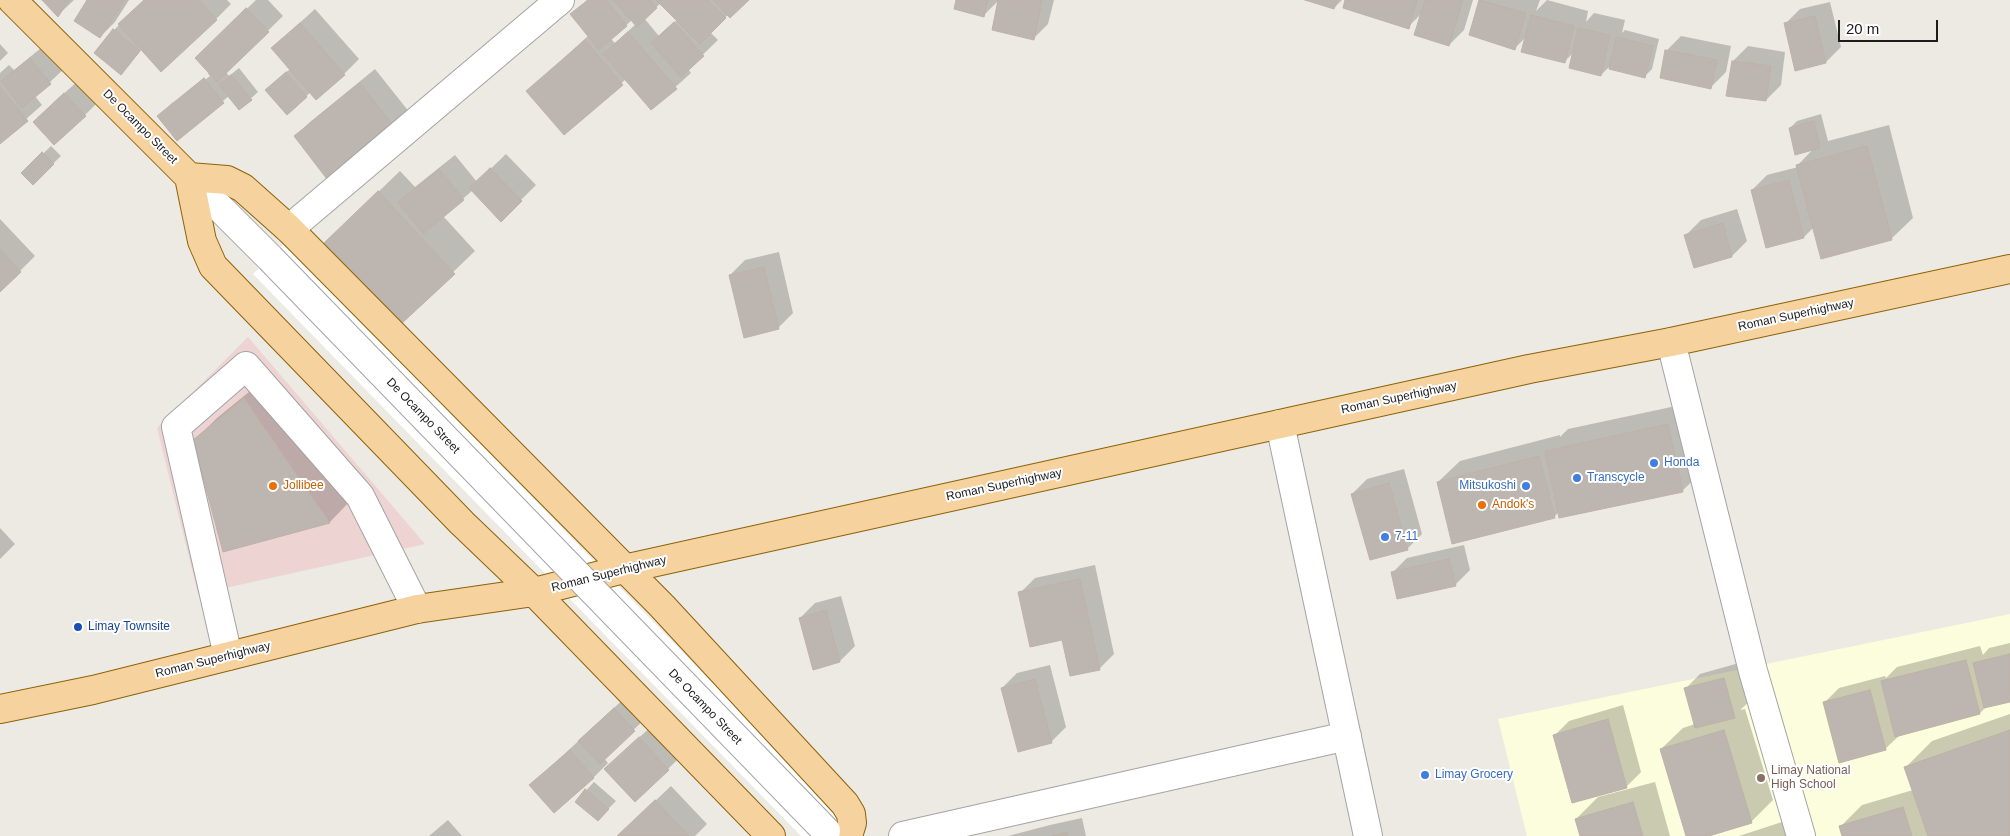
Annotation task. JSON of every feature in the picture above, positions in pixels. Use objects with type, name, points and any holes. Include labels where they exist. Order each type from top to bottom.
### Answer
[{"type":"main road","name":"De Ocampo Street","points":[[12,0],[189,177]]},
{"type":"main road","points":[[771,836],[534,592],[462,523],[213,266],[202,242],[189,177],[227,180],[243,188],[289,229],[662,606],[845,804],[851,814],[852,823],[835,834]]},
{"type":"main road","name":"Roman Superhighway","points":[[0,709],[93,690],[417,609],[534,592],[624,569],[1528,369],[1671,342],[2010,269]]},
{"type":"street","points":[[289,229],[560,0]]},
{"type":"street","name":"De Ocampo Street","points":[[189,177],[835,834]]},
{"type":"street","points":[[1671,342],[1753,672],[1801,836]]},
{"type":"street","points":[[228,656],[176,427],[246,366],[360,496],[417,609]]},
{"type":"street","points":[[1280,424],[1368,836]]},
{"type":"street","points":[[903,836],[1347,736]]},
{"type":"shaded area","name":"Jollibee","points":[[248,337],[425,544],[198,594],[157,428]]},
{"type":"shaded area","name":"Limay National High School","points":[[2010,614],[2010,836],[1527,836],[1498,719]]},
{"type":"pier","points":[[285,243],[841,815],[820,836],[801,836],[253,274]]},
{"type":"building","points":[[42,0],[69,0],[58,17]]},
{"type":"building","points":[[87,0],[125,0],[100,38],[74,21]]},
{"type":"building","points":[[144,0],[199,0],[217,20],[161,72],[118,24]]},
{"type":"building","points":[[588,0],[606,0],[627,26],[599,50],[570,14]]},
{"type":"building","points":[[613,0],[650,0],[657,8],[637,27]]},
{"type":"building","points":[[656,0],[708,0],[726,18],[700,44]]},
{"type":"building","points":[[713,0],[749,0],[730,18]]},
{"type":"building","points":[[956,0],[988,0],[984,17],[954,9]]},
{"type":"building","points":[[998,0],[1042,0],[1034,40],[992,30]]},
{"type":"building","points":[[1305,0],[1337,0],[1334,9]]},
{"type":"building","points":[[1345,0],[1417,0],[1409,29],[1343,8]]},
{"type":"building","points":[[1425,0],[1463,0],[1449,46],[1414,35]]},
{"type":"building","points":[[1479,0],[1526,13],[1515,50],[1469,35]]},
{"type":"building","points":[[246,8],[269,32],[217,82],[195,58]]},
{"type":"building","points":[[1531,15],[1574,26],[1565,63],[1521,52]]},
{"type":"building","points":[[1815,16],[1826,63],[1795,71],[1784,23]]},
{"type":"building","points":[[674,22],[704,56],[681,77],[651,43]]},
{"type":"building","points":[[300,23],[345,75],[316,100],[271,48]]},
{"type":"building","points":[[1578,28],[1610,35],[1601,76],[1569,68]]},
{"type":"building","points":[[113,29],[140,51],[121,75],[94,53]]},
{"type":"building","points":[[628,32],[677,89],[651,110],[603,54]]},
{"type":"building","points":[[1616,37],[1653,46],[1645,78],[1609,69]]},
{"type":"building","points":[[585,40],[623,85],[564,135],[526,91]]},
{"type":"building","points":[[1665,50],[1717,60],[1711,89],[1660,78]]},
{"type":"building","points":[[30,58],[51,84],[22,108],[1,81]]},
{"type":"building","points":[[1732,61],[1771,66],[1766,101],[1726,96]]},
{"type":"building","points":[[286,72],[307,97],[287,115],[265,90]]},
{"type":"building","points":[[231,75],[252,100],[239,110],[219,85]]},
{"type":"building","points":[[204,78],[224,103],[177,141],[157,116]]},
{"type":"building","points":[[360,83],[396,129],[330,183],[294,136]]},
{"type":"building","points":[[0,87],[28,121],[0,144]]},
{"type":"building","points":[[64,93],[86,116],[54,145],[33,122]]},
{"type":"building","points":[[1814,121],[1820,148],[1795,155],[1789,128]]},
{"type":"building","points":[[1867,146],[1892,240],[1821,259],[1796,165]]},
{"type":"building","points":[[42,152],[54,164],[33,185],[21,173]]},
{"type":"building","points":[[490,168],[522,201],[501,222],[469,188]]},
{"type":"building","points":[[439,169],[464,200],[423,234],[398,202]]},
{"type":"building","points":[[1789,180],[1804,238],[1766,248],[1751,190]]},
{"type":"building","points":[[378,191],[455,274],[400,325],[324,243]]},
{"type":"building","points":[[1723,223],[1732,257],[1694,268],[1684,235]]},
{"type":"building","points":[[0,249],[21,272],[0,292]]},
{"type":"building","points":[[764,267],[779,329],[744,338],[729,275]]},
{"type":"building","points":[[244,398],[330,523],[223,552],[193,440]]},
{"type":"building","points":[[1668,424],[1683,492],[1559,518],[1545,451]]},
{"type":"building","points":[[1539,456],[1555,518],[1452,544],[1437,482]]},
{"type":"building","points":[[1389,483],[1408,550],[1370,560],[1351,494]]},
{"type":"building","points":[[1449,559],[1456,586],[1397,599],[1391,572]]},
{"type":"building","points":[[1080,579],[1100,670],[1070,676],[1062,640],[1030,647],[1018,592]]},
{"type":"building","points":[[826,610],[840,662],[813,670],[799,618]]},
{"type":"building","points":[[2010,654],[2010,702],[1984,708],[1973,663]]},
{"type":"building","points":[[1966,660],[1980,714],[1895,737],[1881,681]]},
{"type":"building","points":[[1724,678],[1735,718],[1695,728],[1684,688]]},
{"type":"building","points":[[1035,679],[1052,743],[1018,752],[1001,688]]},
{"type":"building","points":[[1870,690],[1886,750],[1839,763],[1823,702]]},
{"type":"building","points":[[614,708],[635,731],[600,764],[578,741]]},
{"type":"building","points":[[1608,719],[1627,788],[1572,803],[1553,735]]},
{"type":"building","points":[[1724,730],[1752,823],[1709,836],[1686,836],[1660,749]]},
{"type":"building","points":[[2010,730],[2010,836],[1928,836],[1904,767]]},
{"type":"building","points":[[639,737],[669,770],[635,802],[604,769]]},
{"type":"building","points":[[570,750],[594,778],[554,813],[529,785]]},
{"type":"building","points":[[585,789],[609,809],[598,821],[575,802]]},
{"type":"building","points":[[655,800],[689,836],[617,836]]},
{"type":"building","points":[[1633,802],[1643,836],[1580,836],[1575,819]]},
{"type":"building","points":[[1903,807],[1912,836],[1842,836],[1839,826]]},
{"type":"building","points":[[1067,832],[1068,836],[1051,836]]},
{"type":"place","name":"Honda","points":[[1654,463]]},
{"type":"place","name":"Transcycle","points":[[1577,478]]},
{"type":"place","name":"Jollibee","points":[[273,486]]},
{"type":"place","name":"Mitsukoshi","points":[[1526,486]]},
{"type":"place","name":"Andok's","points":[[1482,505]]},
{"type":"place","name":"7-11","points":[[1385,537]]},
{"type":"place","name":"Limay Townsite","points":[[78,627]]},
{"type":"place","name":"Limay Grocery","points":[[1425,775]]},
{"type":"place","name":"Limay National High School","points":[[1761,778]]}]
